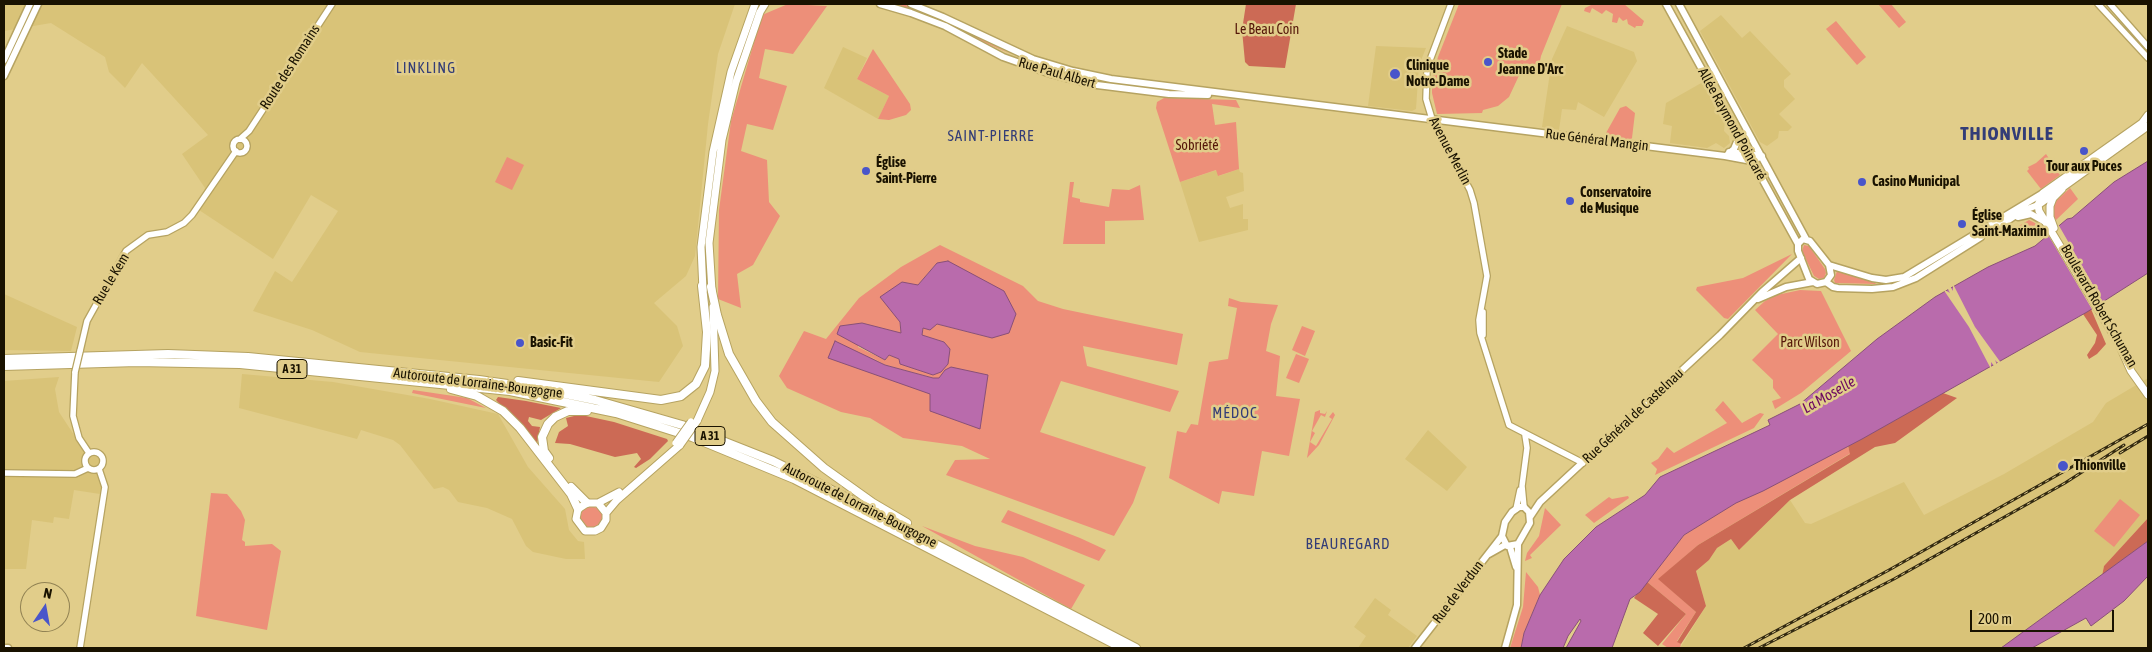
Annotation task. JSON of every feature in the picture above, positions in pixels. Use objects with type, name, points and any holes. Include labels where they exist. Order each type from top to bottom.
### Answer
[{"type":"highway","points":[[479,380],[488,378],[542,383],[661,400],[681,396],[696,384],[705,366],[707,332],[702,286]]},
{"type":"highway","points":[[711,287],[729,354],[756,401],[772,422],[824,468],[873,503],[921,531],[926,538]]},
{"type":"highway","name":"Autoroute de Lorraine-Bourgogne","points":[[4,359],[144,354],[222,355],[479,380],[575,396],[689,428],[790,469],[1136,648]]},
{"type":"highway","name":"Autoroute de Lorraine-Bourgogne","points":[[4,366],[188,362],[240,364],[526,394],[616,413],[692,437],[794,479],[1122,648]]},
{"type":"highway","points":[[395,379],[472,394],[498,407],[524,434],[571,494],[578,509]]},
{"type":"highway","points":[[587,502],[568,484],[547,457],[542,436],[551,420],[568,411],[579,409],[616,413]]},
{"type":"main road","points":[[4,60],[30,4]]},
{"type":"main road","points":[[4,76],[38,4]]},
{"type":"main road","points":[[695,420],[705,391],[711,365],[710,341],[702,286],[703,222],[713,152],[731,72],[755,4]]},
{"type":"main road","points":[[678,444],[619,493],[598,503],[587,502],[578,509],[576,519],[578,524],[585,531],[590,532],[604,526],[606,513],[617,500],[678,444],[695,420],[710,392],[715,365],[710,243],[722,140],[736,82],[760,12],[765,4]]},
{"type":"main road","name":"Rue Paul Albert","points":[[880,4],[911,12],[945,26],[1003,57],[1089,84],[1169,94],[1245,96]]},
{"type":"main road","name":"Rue Paul Albert","points":[[911,4],[943,16],[1014,52],[1055,67],[1111,79],[1432,119]]},
{"type":"main road","name":"Allée Raymond Poincaré","points":[[1666,4],[1798,244],[1807,276],[1813,282]]},
{"type":"main road","name":"Allée Raymond Poincaré","points":[[1680,4],[1806,239],[1812,243],[1829,265]]},
{"type":"main road","points":[[1754,301],[1779,289],[1813,282],[1821,284],[1826,282],[1831,275],[1829,265],[1872,278],[1894,280],[1909,274],[2019,209],[2142,123],[2148,115]]},
{"type":"main road","name":"Rue Général Mangin","points":[[1432,119],[1727,154],[1752,161]]},
{"type":"main road","points":[[1826,282],[1833,287],[1872,289],[1900,284],[1917,277],[2012,219],[2039,206],[2148,126]]},
{"type":"main road","points":[[1727,154],[1734,149],[1739,137]]},
{"type":"main road","points":[[1727,154],[1762,156]]},
{"type":"main road","points":[[1752,161],[1762,156]]},
{"type":"main road","points":[[2049,224],[2051,201],[2062,189]]},
{"type":"main road","points":[[2039,206],[2043,193]]},
{"type":"main road","name":"Boulevard Robert Schuman","points":[[2039,206],[2148,395]]},
{"type":"main road","points":[[2012,219],[2031,214],[2049,224]]},
{"type":"main road","points":[[1798,244],[1806,239]]},
{"type":"main road","name":"Rue Général de Castelnau","points":[[1518,544],[1526,533],[1530,517],[1539,503],[1801,258]]},
{"type":"main road","name":"Boulevard Robert Schuman","points":[[2136,375],[2148,387]]},
{"type":"main road","points":[[598,503],[606,513]]},
{"type":"main road","name":"Rue Général de Castelnau","points":[[1516,509],[1539,503]]},
{"type":"main road","points":[[1525,508],[1530,517]]},
{"type":"main road","name":"Rue de Verdun","points":[[1415,648],[1502,536],[1505,522],[1516,509]]},
{"type":"main road","points":[[1502,536],[1517,570]]},
{"type":"main road","points":[[1484,557],[1507,546],[1518,544],[1516,605],[1505,648]]},
{"type":"street","name":"Route des Romains","points":[[240,139],[249,131],[332,4]]},
{"type":"street","name":"Avenue Merlin","points":[[1451,4],[1427,68],[1426,99],[1432,119],[1470,190],[1474,203],[1487,276],[1478,326],[1482,336]]},
{"type":"street","points":[[2098,4],[2148,58]]},
{"type":"street","points":[[2110,4],[2148,47]]},
{"type":"street","name":"Route des Romains","points":[[247,142],[249,131]]},
{"type":"street","points":[[240,139],[247,142],[246,150],[242,153],[236,151],[234,142],[240,139]]},
{"type":"street","name":"Rue le Kem","points":[[89,453],[79,438],[73,416],[75,372],[87,321],[126,251],[148,235],[167,232],[184,223],[192,215],[236,151]]},
{"type":"street","name":"Avenue Merlin","points":[[1482,302],[1482,336]]},
{"type":"street","points":[[1482,336],[1509,425],[1583,463]]},
{"type":"street","points":[[1516,509],[1522,486],[1526,448],[1525,434]]},
{"type":"street","points":[[87,466],[85,458],[89,453],[94,452],[102,456],[103,462],[98,469]]},
{"type":"street","points":[[87,466],[98,469]]},
{"type":"street","points":[[4,473],[75,474],[87,466]]},
{"type":"street","points":[[82,647],[86,601],[105,487],[98,469]]},
{"type":"street","points":[[1522,486],[1525,508]]},
{"type":"shaded area","points":[[4,4],[735,4],[718,54],[708,124],[695,256],[686,276],[654,303],[677,326],[683,346],[659,382],[360,352],[312,330],[253,311],[275,271],[292,282],[338,211],[311,195],[273,259],[199,210],[205,188],[182,154],[208,135],[142,63],[125,88],[109,72],[105,57],[51,23],[4,31]]},
{"type":"shaded area","points":[[1721,15],[1742,38],[1750,31],[1791,74],[1784,80],[1784,87],[1795,99],[1779,114],[1792,127],[1788,131],[1779,131],[1778,138],[1767,146],[1760,142],[1700,31]]},
{"type":"shaded area","points":[[1567,26],[1634,52],[1637,61],[1604,117],[1578,102],[1576,110],[1562,109],[1559,130],[1542,127],[1552,59]]},
{"type":"shaded area","name":"Clinique Notre-Dame","points":[[1376,46],[1426,48],[1419,65],[1416,109],[1412,111],[1368,106]]},
{"type":"shaded area","points":[[843,47],[867,58],[857,79],[889,96],[878,119],[824,88]]},
{"type":"shaded area","points":[[1703,82],[1725,121],[1724,131],[1729,136],[1730,143],[1724,148],[1716,143],[1707,148],[1670,143],[1672,126],[1663,124],[1666,103]]},
{"type":"shaded area","points":[[1239,169],[1243,173],[1244,191],[1226,197],[1230,208],[1243,204],[1243,219],[1248,219],[1248,230],[1199,242],[1180,182],[1217,170],[1219,176]]},
{"type":"shaded area","points":[[4,294],[77,327],[71,351],[4,350]]},
{"type":"shaded area","points":[[242,374],[333,382],[430,399],[498,414],[528,467],[565,509],[569,530],[578,541],[584,542],[585,559],[566,559],[533,552],[526,546],[512,519],[487,508],[458,502],[449,490],[443,487],[434,489],[400,445],[393,440],[361,430],[357,439],[239,408]]},
{"type":"shaded area","points":[[59,377],[55,389],[59,412],[74,435],[99,459],[102,480],[100,494],[74,490],[69,519],[54,517],[53,523],[32,520],[26,569],[4,569],[4,381]]},
{"type":"shaded area","points":[[2148,378],[2148,518],[2104,566],[2102,576],[2001,648],[1680,648],[1706,606],[1696,571],[1709,560],[1717,548],[1731,539],[1739,550],[1790,500],[1805,523],[1811,524],[1904,482],[1924,515],[2004,474],[2093,422],[2106,403]]},
{"type":"shaded area","points":[[1428,430],[1467,467],[1447,491],[1405,459]]},
{"type":"shaded area","points":[[1375,598],[1391,610],[1388,615],[1417,636],[1408,648],[1358,648],[1366,636],[1354,627]]},
{"type":"green space","points":[[788,4],[827,6],[793,54],[765,49],[759,78],[787,86],[773,130],[747,124],[741,151],[767,160],[769,202],[780,216],[753,265],[737,274],[741,308],[718,299],[719,210],[731,121],[762,15]]},
{"type":"green space","points":[[890,4],[903,4],[932,15],[1013,55],[921,14]]},
{"type":"green space","name":"Le Beau Coin","points":[[1246,4],[1296,4],[1285,68],[1249,66],[1245,62],[1242,30]]},
{"type":"green space","name":"Stade Jeanne D'Arc","points":[[1459,4],[1562,4],[1541,56],[1538,71],[1523,67],[1509,97],[1498,106],[1483,110],[1482,113],[1437,114],[1432,93],[1432,78],[1438,57]]},
{"type":"green space","points":[[1593,4],[1624,4],[1644,21],[1642,26],[1636,26],[1635,28],[1628,24],[1627,19],[1623,21],[1619,17],[1617,23],[1612,22],[1613,14],[1606,10],[1602,14],[1592,8],[1590,13],[1584,11],[1585,8]]},
{"type":"green space","points":[[1878,4],[1891,4],[1906,22],[1899,28]]},
{"type":"green space","points":[[1836,21],[1866,57],[1857,65],[1826,29]]},
{"type":"green space","points":[[873,49],[910,104],[911,110],[906,115],[889,120],[878,119],[889,96],[857,79]]},
{"type":"green space","points":[[1028,60],[1076,75],[1144,87],[1088,81],[1025,63]]},
{"type":"green space","name":"Sobriété","points":[[1164,98],[1236,100],[1240,108],[1212,104],[1215,125],[1236,122],[1239,169],[1218,176],[1216,170],[1180,182],[1156,108],[1157,102]]},
{"type":"green space","points":[[1626,106],[1635,113],[1632,138],[1629,141],[1609,138],[1606,133],[1620,108]]},
{"type":"green space","points":[[2046,154],[2060,175],[2041,189],[2027,171],[2028,167]]},
{"type":"green space","points":[[507,157],[524,165],[512,190],[495,182]]},
{"type":"green space","points":[[1070,182],[1074,182],[1072,197],[1080,199],[1080,202],[1109,207],[1112,189],[1129,190],[1140,185],[1144,220],[1105,221],[1105,244],[1063,244]]},
{"type":"green space","points":[[2070,188],[2078,199],[2056,220],[2053,216],[2053,204]]},
{"type":"green space","points":[[2029,220],[2043,227],[2024,238],[2017,227]]},
{"type":"green space","points":[[940,245],[1023,286],[1038,301],[1063,309],[1183,334],[1177,365],[1083,346],[1087,366],[1179,391],[1170,412],[1061,381],[1040,432],[1146,467],[1133,503],[1114,536],[946,475],[955,460],[990,459],[962,446],[903,438],[870,418],[841,412],[787,388],[779,376],[804,331],[826,339],[859,298],[901,267]],"holes":[[[937,263],[992,338],[937,324],[923,328],[921,335],[944,342],[948,364],[934,375],[901,364],[899,359],[889,355],[885,360],[858,347],[862,323],[901,334],[900,322],[918,285]],[[868,355],[885,365],[933,378],[939,379],[945,370],[930,411],[930,394]]]},
{"type":"green space","points":[[1804,245],[1809,246],[1825,269],[1824,278],[1819,279],[1814,276],[1802,251]]},
{"type":"green space","points":[[1792,254],[1728,319],[1724,318],[1696,290],[1697,287],[1743,278]]},
{"type":"green space","points":[[1837,271],[1875,283],[1876,284],[1835,283]]},
{"type":"green space","name":"Parc Wilson","points":[[1800,290],[1821,291],[1851,351],[1801,393],[1775,409],[1772,401],[1781,398],[1773,388],[1773,380],[1752,360],[1778,334],[1755,310],[1765,301],[1777,295]]},
{"type":"green space","points":[[1229,298],[1241,302],[1278,305],[1271,324],[1266,351],[1280,356],[1276,396],[1300,399],[1289,456],[1262,451],[1254,496],[1222,491],[1219,504],[1169,478],[1177,431],[1186,433],[1191,424],[1198,425],[1209,362],[1228,359],[1237,308],[1228,306]]},
{"type":"green space","points":[[2091,309],[2106,344],[2097,354],[2089,359],[2087,355],[2095,343],[2097,335],[2083,314]]},
{"type":"green space","points":[[1302,326],[1315,331],[1305,356],[1292,350]]},
{"type":"green space","points":[[1296,354],[1309,359],[1299,383],[1286,378]]},
{"type":"green space","points":[[413,390],[467,398],[486,408],[412,393]]},
{"type":"green space","points":[[1943,393],[1957,398],[1895,443],[1875,447],[1790,500],[1739,550],[1731,539],[1717,548],[1709,560],[1696,571],[1706,606],[1681,644],[1677,642],[1696,612],[1658,579],[1698,545],[1850,454],[1848,446]]},
{"type":"green space","points":[[498,397],[561,408],[541,420],[529,417],[528,421],[532,426],[540,427],[537,444],[496,400]]},
{"type":"green space","points":[[1723,401],[1742,423],[1760,413],[1764,414],[1754,428],[1655,475],[1657,469],[1651,463],[1658,459],[1667,447],[1674,453],[1727,423],[1715,410]]},
{"type":"green space","points":[[1320,410],[1320,413],[1325,414],[1327,411],[1325,417],[1321,415],[1312,431],[1315,433],[1310,442],[1316,446],[1332,419],[1329,417],[1333,412],[1335,415],[1319,445],[1307,458],[1315,412]]},
{"type":"green space","points":[[586,416],[614,422],[667,439],[668,441],[650,459],[636,468],[634,467],[641,459],[637,453],[615,457],[570,444],[555,443],[559,432],[568,426],[566,418]]},
{"type":"green space","points":[[1847,446],[1851,453],[1698,545],[1659,579],[1696,612],[1677,641],[1681,644],[1680,648],[1668,648],[1662,644],[1686,614],[1646,581],[1684,535],[1736,502]]},
{"type":"green space","points":[[211,493],[227,494],[241,511],[245,520],[242,540],[245,542],[245,546],[272,544],[281,551],[267,630],[196,616]]},
{"type":"green space","points":[[1628,496],[1629,498],[1594,523],[1585,515],[1609,497],[1612,499]]},
{"type":"green space","points":[[2120,499],[2140,515],[2114,547],[2094,531]]},
{"type":"green space","points":[[590,506],[598,508],[603,514],[600,525],[594,529],[586,528],[580,519],[582,511]]},
{"type":"green space","points":[[1545,508],[1561,525],[1530,555],[1532,558],[1525,561],[1527,553],[1539,536]]},
{"type":"green space","points":[[1008,510],[1106,550],[1099,561],[1001,522]]},
{"type":"green space","points":[[2148,518],[2148,541],[2102,576],[2104,566]]},
{"type":"green space","points":[[922,526],[975,546],[1023,557],[1085,585],[1071,609]]},
{"type":"green space","points":[[1526,572],[1538,587],[1540,595],[1524,633],[1521,648],[1510,648],[1523,607]]},
{"type":"green space","points":[[1646,581],[1686,614],[1658,646],[1643,633],[1658,614],[1634,598]]},
{"type":"water","name":"La Moselle","points":[[2148,161],[2148,273],[2087,312],[1862,439],[1763,491],[1736,503],[1684,535],[1640,592],[1630,599],[1612,648],[1566,648],[1581,621],[1580,619],[1568,636],[1563,648],[1521,648],[1524,633],[1540,595],[1564,559],[1596,527],[1645,495],[1660,477],[1770,425],[1768,420],[1800,404],[1877,339],[1935,297],[1988,267],[2035,246],[2067,219],[2072,218],[2114,182]]},
{"type":"water","points":[[948,261],[1004,291],[1016,314],[1009,333],[992,338],[937,324],[930,330],[923,328],[922,335],[944,342],[950,349],[948,364],[941,372],[933,375],[900,364],[899,359],[889,355],[885,360],[837,334],[840,326],[862,323],[901,333],[900,322],[880,297],[902,282],[918,285],[937,263]]},
{"type":"water","points":[[835,341],[885,365],[933,378],[939,378],[945,370],[951,367],[988,375],[980,429],[930,411],[930,394],[828,358]]},
{"type":"water","points":[[2148,541],[2148,576],[2124,601],[2091,626],[2086,618],[2032,648],[2001,648]]},
{"type":"pier","points":[[2058,224],[2104,304],[2093,311],[2047,233]]},
{"type":"pier","points":[[1953,284],[1975,327],[2001,363],[1999,364],[1995,360],[1997,365],[1995,367],[1991,362],[1991,369],[1969,327],[1943,289],[1950,293],[1947,287],[1950,286],[1953,291]]},
{"type":"railway","points":[[1744,648],[1889,570],[2148,424]]},
{"type":"railway","points":[[2120,453],[2148,436]]},
{"type":"railway","points":[[1759,648],[1894,579],[2065,483],[2124,445]]},
{"type":"place","name":"Stade Jeanne D'Arc","points":[[1488,62]]},
{"type":"place","name":"Clinique Notre-Dame","points":[[1395,74]]},
{"type":"place","name":"Tour aux Puces","points":[[2084,151]]},
{"type":"place","name":"Église Saint-Pierre","points":[[866,171]]},
{"type":"place","name":"Casino Municipal","points":[[1862,182]]},
{"type":"place","name":"Conservatoire de Musique","points":[[1570,201]]},
{"type":"place","name":"Église Saint-Maximin","points":[[1962,224]]},
{"type":"place","name":"Basic-Fit","points":[[520,343]]},
{"type":"place","name":"Thionville","points":[[2063,466]]},
{"type":"district","name":"LINKLING","points":[[426,68]]},
{"type":"district","name":"THIONVILLE","points":[[2007,134]]},
{"type":"district","name":"SAINT-PIERRE","points":[[991,136]]},
{"type":"district","name":"MÉDOC","points":[[1235,413]]},
{"type":"district","name":"BEAUREGARD","points":[[1348,544]]}]
